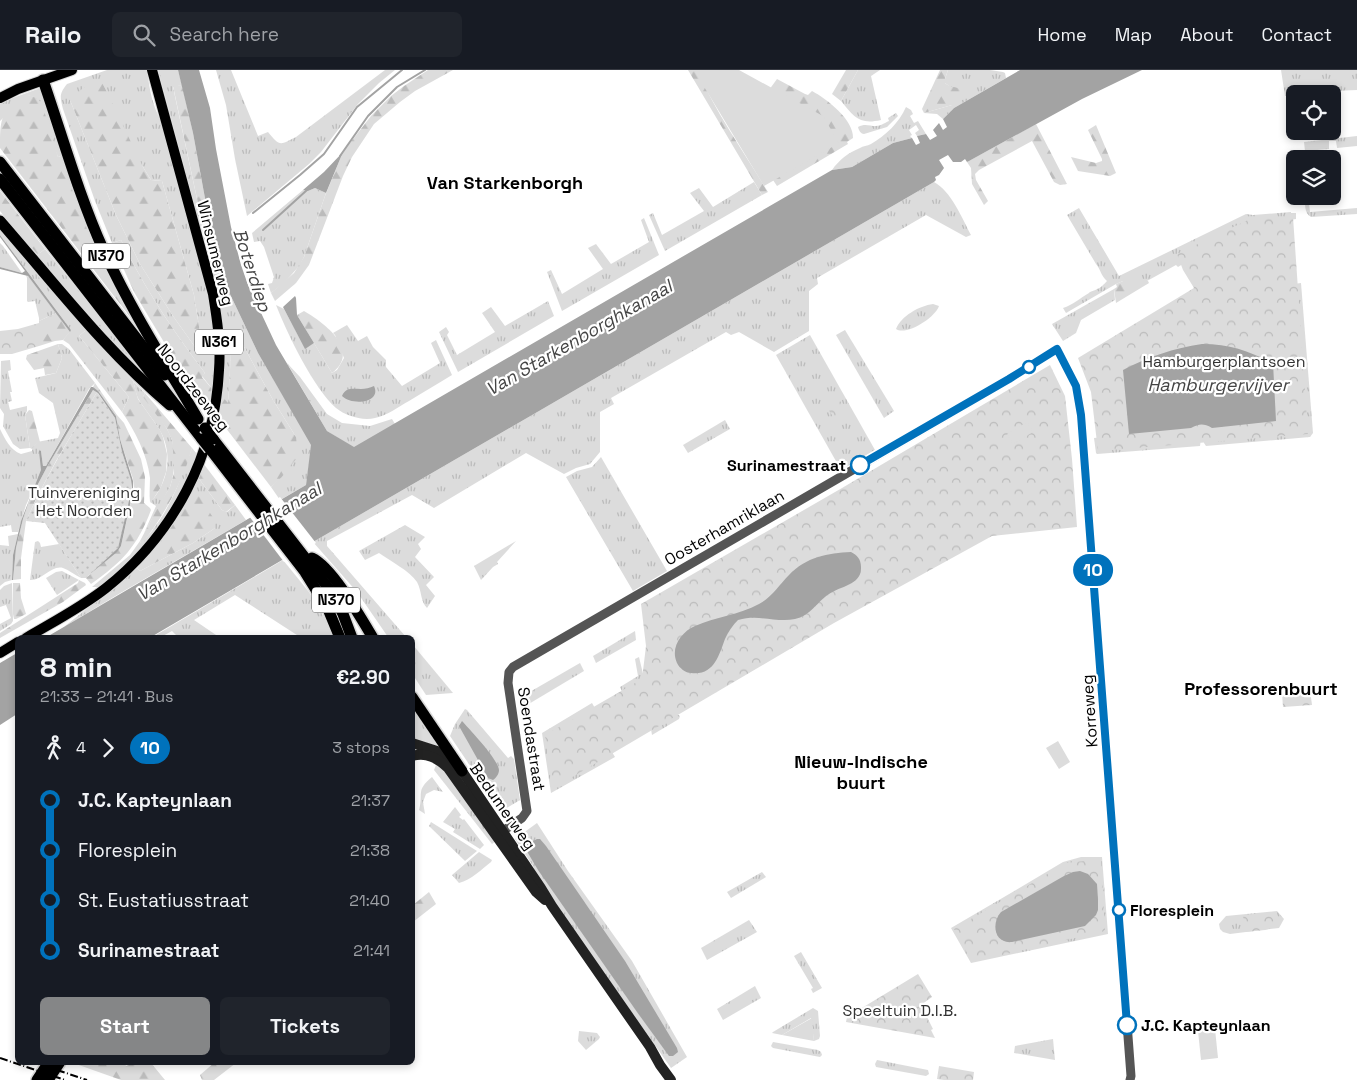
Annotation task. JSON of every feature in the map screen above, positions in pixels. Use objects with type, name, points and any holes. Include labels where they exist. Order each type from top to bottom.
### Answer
[{"type":"highway","name":"N370","points":[[42,77],[102,247],[134,311],[194,420]]},
{"type":"highway","name":"Noordzeeweg","points":[[0,162],[208,439],[250,493],[313,568],[339,635]]},
{"type":"highway","name":"Noordzeeweg","points":[[0,179],[194,420]]},
{"type":"highway","name":"N370","points":[[0,221],[126,366],[150,389],[194,420]]},
{"type":"highway","name":"Noordzeeweg","points":[[250,493],[330,590],[338,603],[351,635]]},
{"type":"highway","name":"N370","points":[[313,568],[342,589],[371,635]]},
{"type":"highway","points":[[415,701],[462,771]]},
{"type":"highway","points":[[37,1080],[47,1065]]},
{"type":"highway","points":[[48,1080],[58,1065]]},
{"type":"main road","points":[[0,97],[53,70]]},
{"type":"main road","points":[[42,77],[72,70]]},
{"type":"main road","name":"Winsumerweg","points":[[31,635],[107,587],[129,568],[151,544],[168,521],[193,478],[212,426],[220,367],[218,327],[213,294],[152,70]]},
{"type":"main road","points":[[0,652],[15,644]]},
{"type":"main road","name":"Bedumerweg","points":[[415,744],[443,754],[454,762],[462,771],[500,833]]},
{"type":"main road","name":"Bedumerweg","points":[[415,755],[428,755],[448,768],[500,833],[541,888],[671,1080]]},
{"type":"main road","name":"Bedumerweg","points":[[650,1047],[664,1061],[677,1080]]},
{"type":"street","name":"Oosterhamriklaan","points":[[509,672],[513,667],[1057,349]]},
{"type":"street","name":"Korreweg","points":[[1057,349],[1076,386],[1081,415],[1131,1079]]},
{"type":"street","name":"Soendastraat","points":[[500,833],[522,818],[527,811],[508,683],[509,672]]},
{"type":"green space","points":[[107,70],[147,70],[152,98],[162,123],[208,291],[214,333],[213,390],[202,376],[205,373],[149,292],[121,240],[112,243],[95,201],[63,109],[61,96],[67,84]],"holes":[[[70,100],[143,167],[151,180],[162,181],[194,295],[201,339],[200,354],[140,264],[116,215]]]},
{"type":"green space","points":[[158,70],[178,70],[182,85],[173,87],[203,227],[201,229]]},
{"type":"green space","points":[[216,70],[231,70],[258,136],[268,132],[275,140],[283,143],[296,137],[385,70],[395,70],[358,104],[321,152],[309,164],[247,216],[226,105]]},
{"type":"green space","points":[[428,70],[453,70],[415,91],[374,124],[352,157],[343,176],[309,265],[296,283],[275,301],[271,293],[294,273],[304,257],[325,196],[343,152],[371,116],[391,96]]},
{"type":"green space","points":[[688,70],[697,70],[721,117],[768,192],[762,195]]},
{"type":"green space","points":[[694,70],[739,70],[823,116],[839,143],[764,186]]},
{"type":"green space","points":[[846,70],[858,70],[841,101],[832,94]]},
{"type":"green space","points":[[858,70],[880,70],[871,76],[881,120],[862,120],[854,115],[841,101]]},
{"type":"green space","points":[[940,70],[948,70],[945,83],[965,92],[952,105],[924,113],[922,109]]},
{"type":"green space","points":[[948,70],[990,70],[1005,73],[1006,78],[954,108],[943,119],[937,114],[924,113],[952,105],[949,86],[945,83]]},
{"type":"green space","points":[[1281,70],[1357,70],[1357,90],[1341,91],[1341,85],[1286,85],[1285,96]]},
{"type":"green space","points":[[777,79],[805,94],[808,95],[812,91],[825,99],[844,117],[852,131],[853,138],[847,142],[848,144],[777,186],[773,180],[769,90]]},
{"type":"green space","points":[[95,82],[102,82],[151,180],[162,181],[194,295],[201,339],[200,354],[140,264],[116,215],[70,100],[84,87]]},
{"type":"green space","points":[[182,85],[209,220],[223,275],[214,276],[201,229],[203,227],[173,86]]},
{"type":"green space","points":[[43,87],[65,155],[58,157],[34,97],[27,95],[0,121],[0,104]]},
{"type":"green space","points":[[23,95],[34,97],[42,104],[58,157],[65,155],[137,326],[0,148],[0,131],[3,117],[10,106]]},
{"type":"green space","points":[[906,107],[913,114],[910,116],[914,123],[918,121],[926,134],[917,136],[915,133],[919,130],[916,125],[909,130],[912,138],[893,143],[852,167],[832,170],[848,154],[871,144],[887,133],[900,118]]},
{"type":"green space","points":[[896,113],[898,116],[887,127],[864,134],[859,130],[858,127],[863,125],[881,125],[889,121],[888,118]]},
{"type":"green space","points":[[1036,124],[1067,184],[1060,185],[1054,182],[1032,141],[975,174],[976,180],[988,201],[984,205],[972,184],[971,168],[967,162]]},
{"type":"green space","points":[[1096,125],[1116,173],[1110,176],[1078,171],[1071,157],[1096,163],[1102,161],[1088,130]]},
{"type":"green space","points":[[1357,136],[1357,146],[1337,148],[1336,141],[1329,141],[1329,149],[1305,150],[1304,142],[1341,140],[1341,138]]},
{"type":"green space","points":[[754,182],[762,195],[665,251],[649,215],[653,213],[662,235],[704,211],[690,193],[699,188],[713,207]]},
{"type":"green space","points":[[934,182],[951,198],[971,235],[966,237],[926,215],[817,278],[818,284],[809,291],[809,331],[774,352],[739,332],[731,335],[726,332],[611,398],[614,404],[600,412],[600,452],[590,464],[564,474],[526,453],[434,508],[412,495],[327,541],[327,546],[404,635],[387,635],[357,592],[313,542]]},
{"type":"green space","points":[[315,188],[326,193],[304,257],[300,265],[285,282],[271,293],[268,284],[272,283],[274,277],[264,247],[260,241],[254,242],[252,233],[303,190],[308,191]]},
{"type":"green space","points":[[0,191],[45,249],[36,256],[0,211]]},
{"type":"green space","points":[[1305,205],[1309,205],[1310,212],[1357,208],[1357,214],[1311,217],[1306,211]]},
{"type":"green space","points":[[1079,208],[1119,276],[1246,214],[1291,212],[1296,213],[1296,219],[1277,222],[1194,257],[1178,267],[1176,265],[1147,281],[1123,281],[1066,313],[1063,308],[1100,288],[1107,281],[1067,215]]},
{"type":"green space","name":"Hamburgerplantsoen","points":[[1293,217],[1308,434],[1098,451],[1091,392],[1078,358],[1194,288],[1183,270],[1177,254],[1252,218]]},
{"type":"green space","points":[[644,218],[659,255],[562,311],[547,272],[551,270],[562,294],[603,269],[588,248],[596,244],[611,264],[649,242],[641,220]]},
{"type":"green space","points":[[0,225],[83,321],[86,330],[79,336],[129,397],[122,412],[69,344],[63,340],[71,330],[0,235]]},
{"type":"green space","points":[[121,240],[139,275],[205,373],[202,377],[213,390],[210,407],[179,367],[134,292],[112,243]]},
{"type":"green space","points":[[0,243],[3,246],[22,273],[0,267]]},
{"type":"green space","points":[[45,249],[151,381],[120,352],[36,256]]},
{"type":"green space","points":[[26,275],[56,313],[39,321],[35,301],[27,301]]},
{"type":"green space","points":[[223,275],[258,353],[312,445],[306,485],[280,500],[271,487],[282,476],[296,437],[273,400],[237,334],[232,336],[228,404],[221,395],[218,296],[214,276]]},
{"type":"green space","points":[[1123,281],[1148,281],[1149,283],[1116,303],[1114,289],[1117,287],[1116,284]]},
{"type":"green space","points":[[1301,283],[1313,433],[1310,437],[1206,446],[1203,439],[1294,284]]},
{"type":"green space","points":[[1114,289],[1115,300],[1081,320],[1076,333],[1063,341],[1052,324]]},
{"type":"green space","points":[[548,301],[554,316],[458,372],[439,332],[446,327],[449,332],[447,335],[457,355],[495,332],[482,313],[491,307],[505,326]]},
{"type":"green space","points":[[933,304],[939,306],[932,316],[920,325],[901,331],[896,329],[898,324],[911,312]]},
{"type":"green space","points":[[276,305],[284,309],[305,348],[314,343],[332,373],[337,370],[344,358],[333,333],[347,325],[358,341],[367,336],[373,347],[386,360],[386,367],[402,386],[440,363],[431,343],[436,340],[452,375],[384,415],[370,419],[349,415],[336,408],[319,388],[294,345]]},
{"type":"green space","points":[[304,311],[330,330],[337,338],[343,356],[340,365],[332,373],[297,315]]},
{"type":"green space","points":[[56,313],[70,332],[63,340],[39,346],[39,321]]},
{"type":"green space","points":[[39,323],[39,346],[12,354],[0,354],[0,331],[18,329]]},
{"type":"green space","points":[[86,330],[133,381],[138,399],[163,437],[167,454],[166,472],[161,487],[150,502],[150,478],[146,460],[136,435],[122,412],[129,397],[79,336]]},
{"type":"green space","points":[[845,330],[894,411],[884,418],[836,335]]},
{"type":"green space","points":[[237,334],[273,400],[296,437],[298,457],[271,487],[219,419],[221,395],[228,403],[232,335]]},
{"type":"green space","points":[[810,335],[875,450],[841,470],[776,355]]},
{"type":"green space","points":[[58,344],[62,344],[69,349],[95,383],[89,389],[46,466],[43,466],[41,451],[41,473],[26,505],[18,532],[12,532],[11,525],[0,527],[0,429],[11,447],[21,454],[32,451],[37,442],[58,438],[60,433],[53,403],[39,393],[35,378],[56,373],[62,358]]},
{"type":"green space","points":[[58,344],[62,358],[56,373],[45,375],[44,368],[34,370],[26,359],[27,355]]},
{"type":"green space","points":[[10,360],[11,370],[8,371],[12,401],[8,402],[10,410],[27,406],[25,415],[30,448],[20,449],[13,444],[3,426],[4,414],[0,408],[1,361]]},
{"type":"green space","points":[[287,363],[300,377],[327,414],[342,423],[370,426],[392,419],[395,424],[354,448],[327,431]]},
{"type":"green space","points":[[1050,365],[1065,396],[1077,527],[992,536],[834,623],[552,789],[545,735],[642,679],[646,646],[641,604]]},
{"type":"green space","points":[[133,381],[145,393],[143,397],[167,429],[174,450],[170,487],[144,533],[156,506],[150,502],[158,493],[167,469],[167,448],[157,425],[139,400]]},
{"type":"green space","points":[[95,383],[124,423],[141,459],[145,477],[144,503],[151,510],[140,534],[127,553],[91,584],[86,578],[121,546],[134,488],[133,479],[120,439],[116,416],[93,387]]},
{"type":"green space","points":[[93,390],[97,392],[56,461],[26,521],[21,558],[21,579],[13,580],[16,548],[29,501]]},
{"type":"green space","name":"Tuinvereniging Het Noorden","points":[[97,392],[115,418],[122,452],[131,480],[132,491],[118,548],[86,578],[81,578],[45,523],[26,521],[51,471]]},
{"type":"green space","points":[[145,393],[192,448],[170,501],[149,535],[141,543],[140,541],[170,487],[174,473],[172,440],[167,429],[143,397]]},
{"type":"green space","points":[[836,394],[846,411],[834,418],[824,403]]},
{"type":"green space","points":[[29,410],[32,411],[40,442],[32,449],[30,448],[25,415]]},
{"type":"green space","points":[[725,420],[730,429],[688,453],[683,445]]},
{"type":"green space","points":[[1027,422],[1033,432],[1013,444],[1007,434]]},
{"type":"green space","points":[[1124,435],[1201,438],[1200,446],[1096,453],[1094,438]]},
{"type":"green space","points":[[192,448],[197,454],[193,467],[181,493],[158,529],[126,565],[100,587],[92,587],[130,555],[159,521],[174,494]]},
{"type":"green space","points":[[601,457],[667,571],[633,591],[566,477],[577,471],[592,467]]},
{"type":"green space","points":[[203,463],[235,505],[226,512],[222,510],[197,476]]},
{"type":"green space","points":[[197,476],[222,510],[227,512],[235,505],[246,520],[64,627],[137,568],[140,571],[193,543],[215,528],[188,494]]},
{"type":"green space","points":[[188,494],[199,496],[214,519],[215,528],[193,543],[140,571],[137,568],[165,533]]},
{"type":"green space","points":[[405,525],[425,537],[418,544],[421,549],[415,557],[434,577],[426,585],[435,596],[427,608],[423,602],[417,582],[410,574],[379,553],[365,560],[359,551]]},
{"type":"green space","points":[[18,534],[13,555],[12,580],[0,586],[0,545],[9,546],[8,536]]},
{"type":"green space","points":[[38,541],[41,547],[59,544],[81,578],[63,568],[59,568],[39,578],[30,580],[35,542]]},
{"type":"green space","points":[[516,541],[497,562],[498,564],[481,580],[474,566]]},
{"type":"green space","points":[[283,560],[309,592],[332,635],[297,635],[235,595],[194,620],[216,635],[176,635],[172,631],[165,635],[156,635]]},
{"type":"green space","points":[[62,571],[79,580],[57,595],[46,578]]},
{"type":"green space","points":[[79,580],[86,585],[63,602],[0,638],[0,633],[78,583]]},
{"type":"green space","points":[[12,583],[13,621],[0,631],[0,624],[11,618],[6,605],[0,607],[0,590]]},
{"type":"green space","points":[[13,583],[20,583],[21,598],[26,614],[16,619],[14,619],[13,614]]},
{"type":"green space","points":[[635,631],[636,640],[596,663],[593,656]]},
{"type":"green space","points":[[415,647],[453,693],[426,695],[415,678]]},
{"type":"green space","points":[[639,657],[644,678],[674,712],[680,716],[679,719],[652,735],[645,694],[612,752],[615,757],[551,793],[542,733],[592,703],[600,717],[628,704],[620,687],[638,676],[635,659]]},
{"type":"green space","points":[[580,663],[584,671],[522,708],[521,697]]},
{"type":"green space","points":[[1310,690],[1312,705],[1283,707],[1282,693]]},
{"type":"green space","points":[[415,706],[438,741],[435,748],[415,740]]},
{"type":"green space","points":[[465,709],[508,758],[511,756],[514,759],[520,800],[502,811],[450,736]]},
{"type":"green space","points":[[1058,741],[1070,762],[1059,769],[1046,748]]},
{"type":"green space","points":[[436,765],[445,771],[497,840],[492,844],[434,770]]},
{"type":"green space","points":[[432,777],[443,792],[434,790],[426,794],[423,802],[425,814],[419,810],[421,792]]},
{"type":"green space","points":[[455,807],[461,815],[459,817],[464,819],[484,845],[480,849],[453,832],[455,829],[443,822]]},
{"type":"green space","points":[[431,822],[477,851],[465,861],[429,826]]},
{"type":"green space","points":[[537,823],[568,871],[632,961],[687,1057],[671,1068],[537,878],[533,866],[515,839]]},
{"type":"green space","points":[[479,852],[492,860],[491,862],[472,877],[459,883],[452,875]]},
{"type":"green space","name":"Floresplein","points":[[1081,857],[1102,857],[1108,934],[971,963],[951,928],[1063,862]]},
{"type":"green space","name":"Floresplein","points":[[1101,859],[1105,931],[972,962],[954,929],[1066,863]]},
{"type":"green space","points":[[762,872],[766,877],[731,898],[727,892]]},
{"type":"green space","points":[[429,892],[436,904],[415,920],[415,903]]},
{"type":"green space","points":[[1277,911],[1284,919],[1279,928],[1230,934],[1220,929],[1219,924],[1226,916]]},
{"type":"green space","points":[[1272,913],[1278,916],[1279,920],[1275,927],[1245,932],[1243,915]]},
{"type":"green space","points":[[749,920],[757,932],[707,960],[701,948]]},
{"type":"green space","points":[[801,952],[822,988],[813,993],[811,989],[813,988],[794,956]]},
{"type":"green space","name":"Speeltuin D.I.B.","points":[[918,974],[932,997],[921,1005],[933,1029],[931,1030],[935,1038],[846,1022],[847,1017]]},
{"type":"green space","points":[[755,986],[761,998],[723,1020],[717,1009]]},
{"type":"green space","points":[[813,1008],[818,1011],[819,1039],[814,1041],[811,1018],[782,1035],[772,1033],[773,1032]]},
{"type":"green space","points":[[812,1018],[814,1041],[782,1035]]},
{"type":"green space","points":[[1215,1029],[1218,1058],[1201,1060],[1198,1031]]},
{"type":"green space","points":[[579,1031],[597,1033],[600,1037],[586,1050],[578,1041]]},
{"type":"green space","points":[[1053,1039],[1055,1060],[1014,1053],[1015,1046]]},
{"type":"green space","points":[[773,1042],[818,1050],[822,1055],[820,1057],[773,1048],[771,1046]]},
{"type":"green space","points":[[877,1060],[928,1070],[929,1074],[926,1076],[876,1067]]},
{"type":"green space","points":[[79,1065],[153,1065],[165,1080],[121,1080]]},
{"type":"green space","points":[[212,1065],[233,1065],[214,1080],[202,1080],[200,1075]]},
{"type":"green space","points":[[939,1066],[974,1072],[973,1080],[937,1079]]},
{"type":"water","name":"Van Starkenborghkanaal","points":[[178,70],[199,70],[210,108],[231,227],[241,265],[248,285],[276,345],[327,431],[354,447],[832,170],[852,167],[893,143],[912,138],[916,145],[920,143],[917,136],[926,134],[930,140],[937,136],[933,130],[939,123],[943,130],[947,127],[943,119],[954,108],[1020,70],[1142,70],[1082,99],[967,162],[965,159],[961,162],[953,162],[948,155],[939,160],[944,168],[935,177],[936,180],[934,182],[154,635],[50,635],[306,485],[311,445],[258,353],[229,292],[209,220],[193,133]]},
{"type":"water","points":[[343,152],[326,193],[315,188],[308,191],[303,190],[324,172]]},
{"type":"water","points":[[0,235],[71,330],[70,332],[28,276],[0,269],[0,267],[22,273],[25,271]]},
{"type":"water","points":[[295,296],[297,315],[314,343],[305,349],[283,307]]},
{"type":"water","name":"Hamburgervijver","points":[[1202,344],[1221,345],[1239,349],[1273,363],[1276,421],[1212,428],[1201,425],[1191,428],[1129,434],[1123,370],[1161,354]]},
{"type":"water","points":[[374,386],[374,396],[365,401],[352,401],[342,396],[345,391],[350,389],[364,389]]},
{"type":"water","points":[[91,387],[98,391],[116,416],[120,439],[133,481],[133,491],[121,546],[117,552],[89,575],[118,548],[132,488],[122,452],[115,418],[98,393],[93,390],[29,501],[16,548],[12,580],[13,555],[21,521],[41,470],[39,451],[41,451],[43,466],[46,466]]},
{"type":"water","points":[[851,552],[857,556],[860,562],[861,567],[858,578],[829,594],[805,615],[788,620],[746,618],[738,620],[732,626],[718,658],[710,668],[699,673],[691,673],[678,665],[675,657],[676,646],[685,632],[703,623],[759,604],[772,594],[796,569],[810,560],[834,553]]},
{"type":"water","points":[[15,654],[15,715],[0,725],[0,663]]},
{"type":"water","points":[[462,721],[494,759],[499,770],[493,780],[488,778],[459,726]]},
{"type":"water","points":[[540,839],[546,846],[625,961],[677,1048],[678,1052],[673,1056],[669,1056],[637,1012],[538,870],[525,848],[527,844]]},
{"type":"water","points":[[1080,871],[1088,874],[1097,884],[1098,910],[1096,915],[1085,926],[1012,942],[1001,940],[995,927],[1001,912],[1064,876]]},
{"type":"pier","points":[[280,497],[316,543],[284,562],[249,516]]},
{"type":"waterway","points":[[253,213],[324,154],[357,107],[402,70]]},
{"type":"waterway","points":[[340,156],[368,116],[397,87],[425,70]]},
{"type":"waterway","points":[[263,230],[307,190]]},
{"type":"railway","points":[[0,1058],[15,1063]]},
{"type":"railway","points":[[21,1065],[65,1080]]},
{"type":"railway","points":[[57,1070],[87,1080]]},
{"type":"bus line","name":"10","points":[[860,465],[1057,349],[1068,368],[1076,386],[1081,415],[1127,1025]]},
{"type":"place","name":"Surinamestraat","points":[[860,465]]},
{"type":"place","name":"Floresplein","points":[[1119,910]]},
{"type":"place","name":"J.C. Kapteynlaan","points":[[1127,1025]]},
{"type":"district","name":"Van Starkenborgh","points":[[505,183]]},
{"type":"district","name":"Professorenbuurt","points":[[1261,689]]},
{"type":"district","name":"Nieuw-Indische buurt","points":[[861,772]]},
{"type":"water label","name":"Boterdiep","points":[[252,270]]}]
